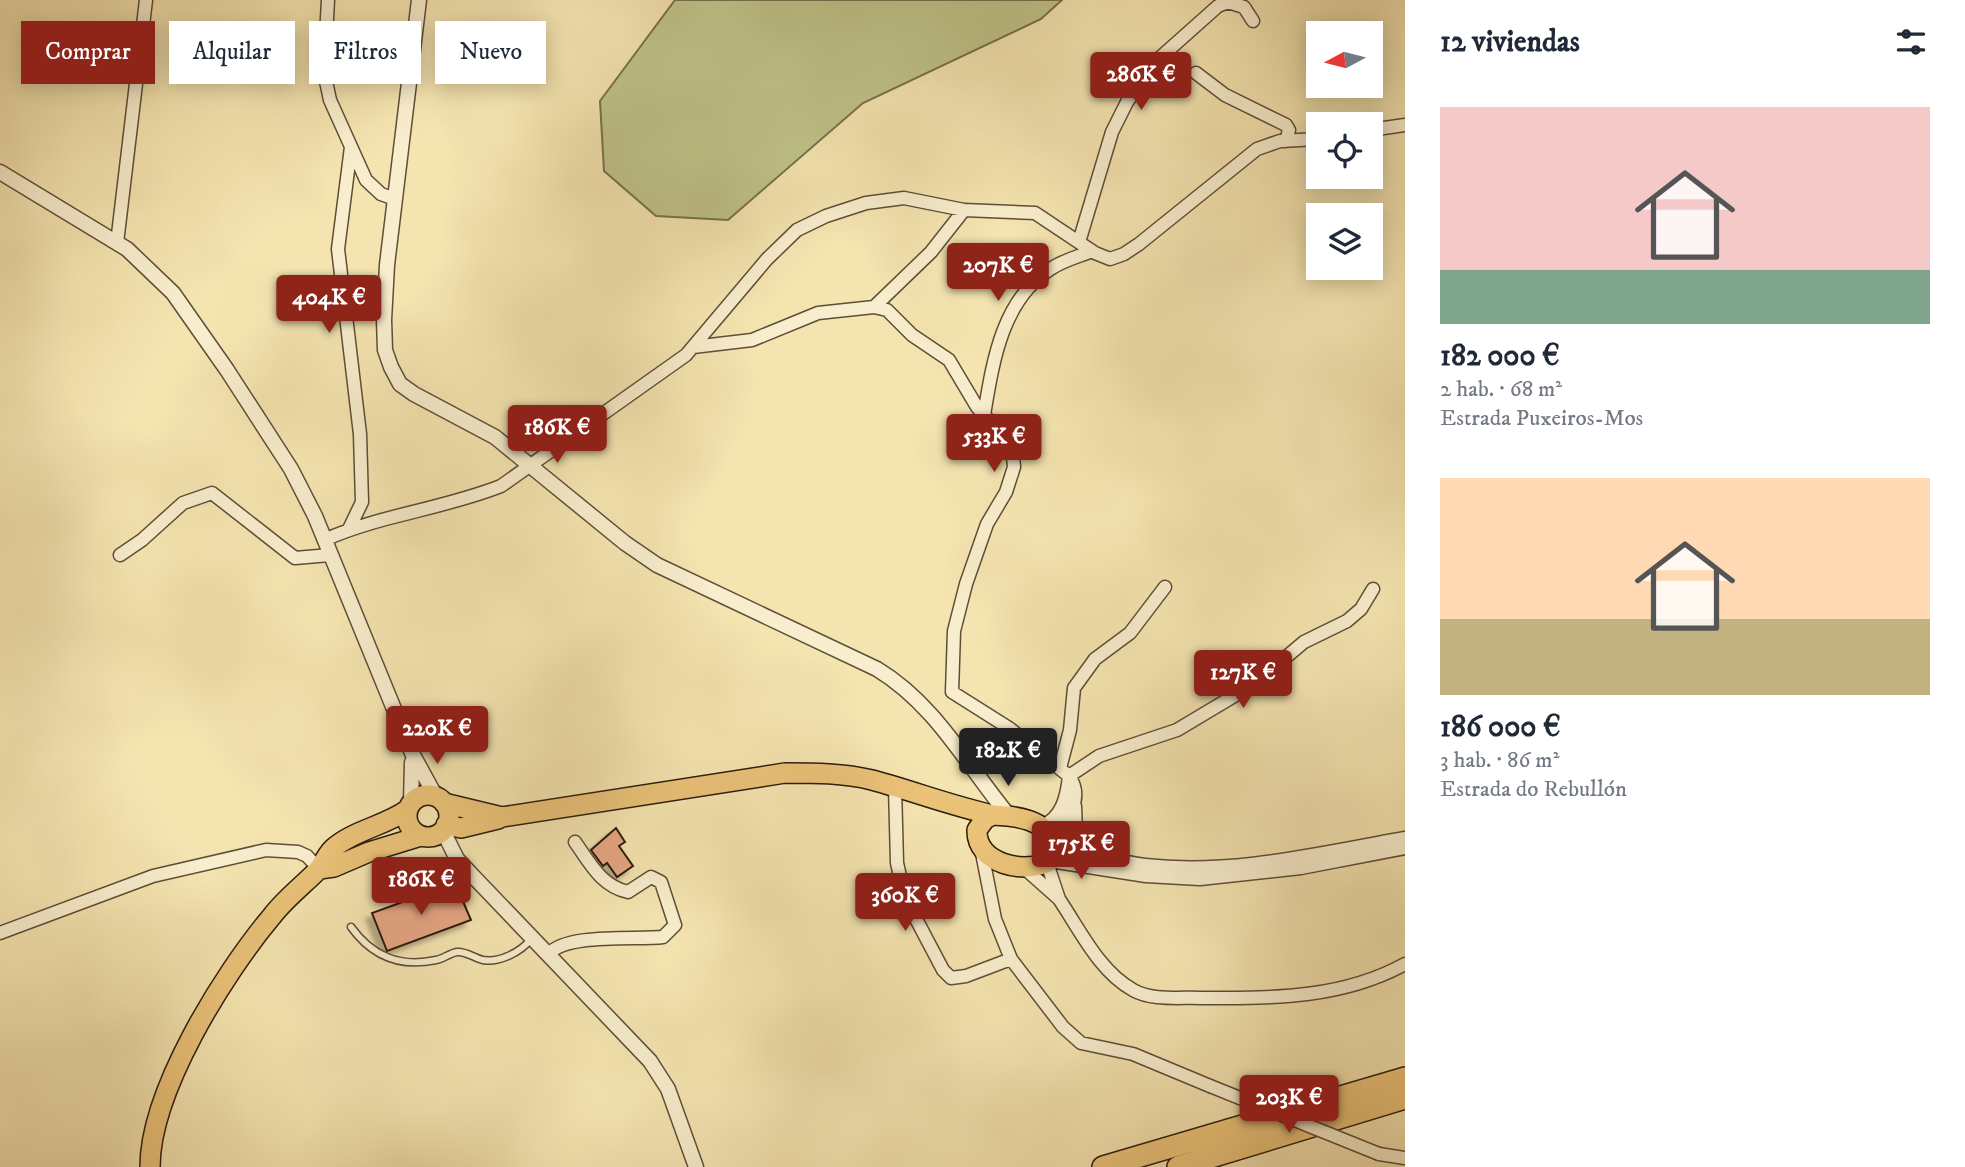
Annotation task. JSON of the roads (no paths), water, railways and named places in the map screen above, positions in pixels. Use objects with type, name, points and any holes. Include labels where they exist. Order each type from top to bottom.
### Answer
[{"type":"highway","points":[[319,869],[334,867],[369,852],[421,836],[432,836],[445,828],[461,828],[502,817],[785,773],[840,775],[895,787],[987,826],[1047,832],[1055,850],[1049,862],[1014,865],[987,826],[963,809],[935,802]]},
{"type":"highway","points":[[150,1167],[158,1118],[177,1067],[204,1018],[271,916],[319,869],[327,854],[337,844],[425,795],[502,817]]},
{"type":"highway","points":[[440,800],[449,816],[445,828]]},
{"type":"highway","points":[[409,806],[408,823],[421,836]]},
{"type":"highway","points":[[1103,1167],[1405,1078]]},
{"type":"highway","points":[[1178,1167],[1405,1098]]},
{"type":"street","points":[[117,243],[146,0]]},
{"type":"street","points":[[328,0],[324,72],[330,100],[366,180],[381,194],[395,199]]},
{"type":"street","points":[[419,0],[395,199],[384,320],[386,350],[400,384],[414,394],[469,421],[657,565],[877,669],[901,684],[941,724],[981,785],[987,826],[988,886],[995,919],[1011,959],[1063,1027],[1081,1043],[1133,1054],[1379,1154],[1405,1158]]},
{"type":"street","points":[[1079,242],[1112,132],[1154,63],[1218,6],[1228,2],[1244,6],[1253,21]]},
{"type":"street","points":[[1196,73],[1225,95],[1286,125],[1289,130],[1286,141]]},
{"type":"street","points":[[1383,128],[1405,125]]},
{"type":"street","points":[[324,540],[349,529],[474,497],[500,486],[693,347],[767,259],[797,230],[826,216],[866,203],[904,198],[964,210],[1035,212],[1092,251],[1110,259],[1124,254],[1258,149],[1286,141],[1306,140]]},
{"type":"street","points":[[349,529],[362,502],[360,434],[338,249],[351,147]]},
{"type":"street","points":[[0,172],[117,243],[173,293],[227,370],[291,469],[324,540],[412,753],[440,800]]},
{"type":"street","points":[[874,307],[931,251],[964,210]]},
{"type":"street","points":[[984,415],[1002,333],[1010,314],[1035,282],[1054,267],[1092,251]]},
{"type":"street","points":[[693,347],[752,340],[818,313],[874,307],[887,310],[912,335],[949,360],[984,415],[1012,446],[1014,467],[1006,492],[987,524],[966,584],[954,631],[952,692],[1009,728],[1064,772],[1076,788],[1076,832],[1087,851]]},
{"type":"street","points":[[120,555],[142,540],[183,503],[212,493],[295,558],[330,555]]},
{"type":"street","points":[[1047,832],[1066,795],[1064,772],[1074,688],[1095,659],[1130,633],[1166,587]]},
{"type":"street","points":[[1064,772],[1099,756],[1177,730],[1243,690],[1304,642],[1347,621],[1361,609],[1373,589]]},
{"type":"street","points":[[409,806],[412,753]]},
{"type":"street","points":[[963,809],[978,799],[981,785]]},
{"type":"street","points":[[981,785],[987,826]]},
{"type":"street","points":[[895,787],[897,863],[905,898],[943,970],[951,978],[966,976],[1011,959]]},
{"type":"street","points":[[1047,832],[1071,813],[1075,801]]},
{"type":"street","points":[[445,828],[457,859],[660,1074],[696,1167]]},
{"type":"street","points":[[1047,832],[1087,851],[1143,865],[1222,866],[1272,861],[1405,838]]},
{"type":"street","points":[[549,954],[560,945],[640,936],[663,937],[675,925],[661,882],[651,877],[628,892],[614,889],[597,873],[575,842]]},
{"type":"street","points":[[1405,848],[1301,868],[1200,879],[1146,876],[1049,862],[1059,899],[1102,964],[1122,983],[1144,995],[1286,998],[1365,983],[1405,964]]},
{"type":"street","points":[[0,933],[153,876],[267,850],[298,852],[307,856],[319,869]]},
{"type":"street","points":[[988,886],[996,867],[1014,865],[1059,899]]},
{"type":"lane","points":[[351,927],[366,947],[383,957],[414,961],[437,960],[457,952],[483,960],[501,960],[532,938]]}]
